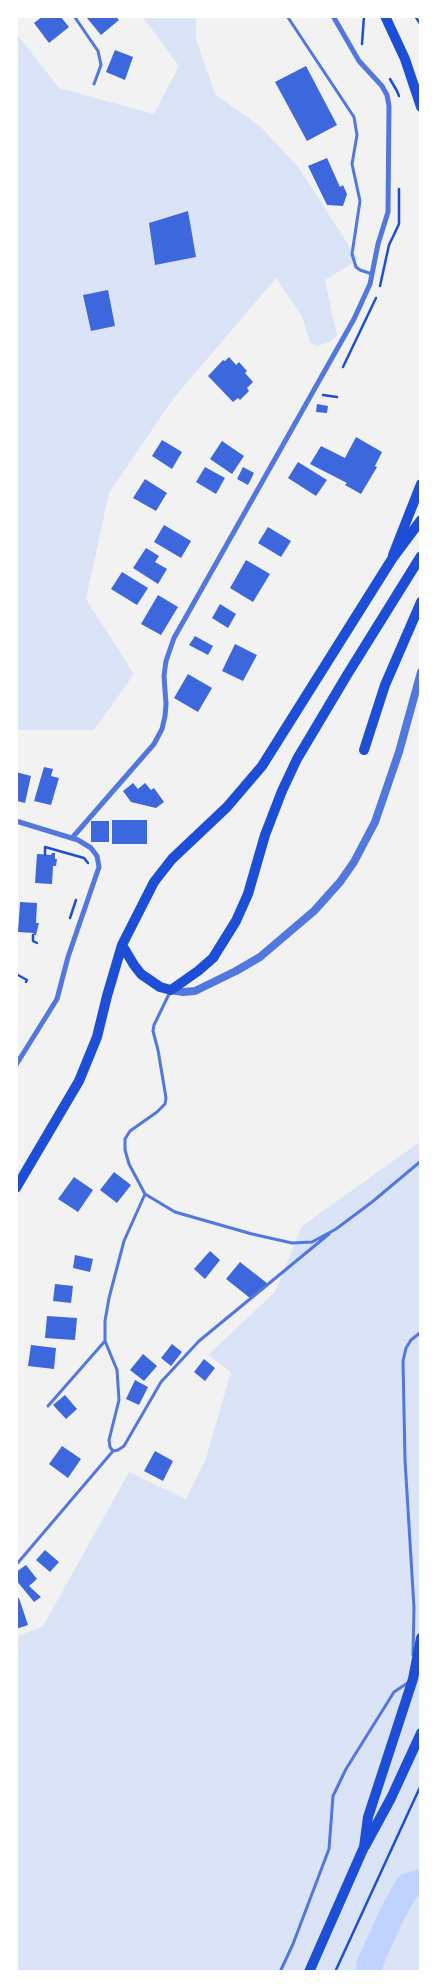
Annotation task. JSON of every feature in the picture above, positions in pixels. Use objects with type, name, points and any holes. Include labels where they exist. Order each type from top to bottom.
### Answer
[{"type":"main road","points":[[385,16],[405,59],[421,107]]},
{"type":"main road","points":[[392,559],[421,484]]},
{"type":"main road","points":[[16,1188],[79,1081],[97,1037],[122,945],[150,889],[172,859],[227,807],[262,766],[392,559],[421,520]]},
{"type":"main road","points":[[122,945],[141,974],[160,987],[171,990],[206,965],[221,947],[236,921],[248,894],[268,826],[297,759],[346,675],[421,556]]},
{"type":"main road","points":[[364,750],[385,685],[421,602]]},
{"type":"main road","points":[[364,1847],[368,1817],[413,1679],[421,1638]]},
{"type":"main road","points":[[309,1972],[364,1847],[391,1798],[421,1733]]},
{"type":"street","points":[[72,838],[154,744],[162,729],[165,716],[164,676],[166,661],[174,638],[366,295],[388,212],[389,106],[387,95],[382,86],[359,61],[333,16]]},
{"type":"street","points":[[171,990],[182,992],[195,991],[260,957],[314,911],[340,882],[354,862],[375,822],[399,752],[421,672]]},
{"type":"street","points":[[16,821],[72,838],[91,848],[97,856],[99,867],[73,939],[57,999],[16,1065]]},
{"type":"lane","points":[[74,16],[98,50],[101,64],[94,84]]},
{"type":"lane","points":[[287,16],[354,117],[356,135],[352,164],[360,201],[352,254],[356,267],[372,274]]},
{"type":"lane","points":[[171,990],[152,1031],[158,1050],[166,1098],[165,1104],[158,1112],[130,1131],[125,1139],[127,1158],[145,1194],[175,1212],[252,1234],[292,1243],[312,1242],[336,1228]]},
{"type":"lane","points":[[16,1565],[113,1451],[124,1446],[161,1382],[199,1341],[421,1161]]},
{"type":"lane","points":[[113,1451],[109,1440],[119,1400],[117,1370],[105,1341],[108,1306],[124,1241],[145,1194]]},
{"type":"lane","points":[[280,1972],[293,1944],[329,1849],[333,1796],[346,1769],[394,1692],[413,1679],[414,1608],[405,1460],[403,1361],[406,1348],[411,1340],[421,1332]]},
{"type":"lane","points":[[48,1406],[105,1341]]},
{"type":"path","points":[[360,43],[364,16]]},
{"type":"path","points":[[415,16],[421,25]]},
{"type":"path","points":[[45,855],[45,847],[84,858],[90,870]]},
{"type":"path","points":[[69,921],[77,898]]},
{"type":"path","points":[[33,935],[34,942],[38,943]]},
{"type":"path","points":[[16,974],[27,980],[26,982]]},
{"type":"path","points":[[335,1972],[421,1785]]},
{"type":"shaded area","points":[[142,16],[196,16],[196,39],[215,94],[261,127],[299,168],[358,260],[325,280],[337,336],[330,342],[317,346],[310,342],[302,316],[276,278],[173,399],[109,493],[86,599],[134,674],[94,730],[19,730],[16,724],[16,33],[59,88],[154,114],[179,66]]},
{"type":"shaded area","points":[[421,1141],[421,1972],[16,1972],[16,1637],[43,1626],[129,1472],[186,1499],[205,1461],[231,1372],[208,1355],[275,1292],[302,1226]]},
{"type":"building","points":[[43,16],[60,16],[69,27],[49,43],[34,23]]},
{"type":"building","points":[[89,16],[115,16],[119,20],[101,35],[87,18]]},
{"type":"building","points":[[115,50],[133,57],[125,80],[106,72]]},
{"type":"building","points":[[306,66],[337,125],[307,141],[275,82]]},
{"type":"building","points":[[327,158],[340,187],[343,185],[347,194],[343,206],[327,205],[308,166]]},
{"type":"building","points":[[188,211],[196,257],[155,265],[149,223]]},
{"type":"building","points":[[108,290],[115,326],[91,331],[83,295]]},
{"type":"building","points":[[229,357],[236,365],[239,362],[253,382],[247,388],[249,391],[240,400],[238,398],[233,402],[208,376],[223,360],[225,361]]},
{"type":"building","points":[[317,404],[328,406],[327,413],[316,412]]},
{"type":"building","points":[[356,437],[382,452],[375,466],[377,467],[361,494],[345,485],[347,483],[310,464],[321,446],[345,458]]},
{"type":"building","points":[[162,440],[182,452],[172,469],[152,456]]},
{"type":"building","points":[[222,441],[244,456],[232,474],[210,459]]},
{"type":"building","points":[[298,462],[327,480],[316,496],[288,478]]},
{"type":"building","points":[[205,467],[225,478],[216,494],[196,482]]},
{"type":"building","points":[[243,467],[254,473],[248,485],[237,479]]},
{"type":"building","points":[[145,479],[167,493],[156,511],[133,498]]},
{"type":"building","points":[[164,525],[191,541],[181,558],[154,542]]},
{"type":"building","points":[[268,527],[291,541],[281,557],[258,543]]},
{"type":"building","points":[[146,548],[159,556],[155,562],[167,569],[158,584],[133,568]]},
{"type":"building","points":[[246,560],[270,574],[253,602],[230,588]]},
{"type":"building","points":[[122,572],[148,588],[137,605],[111,589]]},
{"type":"building","points":[[158,595],[178,607],[161,635],[141,624]]},
{"type":"building","points":[[220,604],[236,614],[228,628],[212,618]]},
{"type":"building","points":[[195,636],[213,646],[208,655],[189,645]]},
{"type":"building","points":[[235,644],[257,655],[243,681],[222,671]]},
{"type":"building","points":[[188,674],[212,688],[198,712],[174,698]]},
{"type":"building","points":[[44,767],[53,769],[51,776],[59,778],[51,805],[34,801]]},
{"type":"building","points":[[16,772],[31,776],[25,803],[17,801]]},
{"type":"building","points":[[133,783],[138,789],[145,783],[151,790],[154,788],[164,802],[156,808],[131,802],[123,791]]},
{"type":"building","points":[[112,820],[147,820],[147,844],[112,844]]},
{"type":"building","points":[[91,821],[109,821],[109,842],[91,842]]},
{"type":"building","points":[[55,853],[55,859],[57,859],[56,866],[53,866],[52,884],[35,883],[37,854],[51,855]]},
{"type":"building","points":[[20,902],[37,903],[36,923],[39,923],[36,935],[33,935],[34,933],[18,932]]},
{"type":"building","points":[[114,1172],[131,1185],[117,1203],[100,1190]]},
{"type":"building","points":[[74,1177],[93,1190],[78,1212],[58,1199]]},
{"type":"building","points":[[210,1251],[220,1260],[205,1279],[194,1269]]},
{"type":"building","points":[[75,1255],[93,1259],[90,1272],[73,1268]]},
{"type":"building","points":[[240,1262],[268,1284],[250,1298],[226,1279]]},
{"type":"building","points":[[55,1284],[73,1286],[71,1303],[53,1301]]},
{"type":"building","points":[[47,1316],[77,1318],[75,1340],[45,1338]]},
{"type":"building","points":[[172,1344],[182,1352],[171,1366],[161,1358]]},
{"type":"building","points":[[31,1345],[56,1348],[54,1369],[28,1366]]},
{"type":"building","points":[[143,1354],[157,1366],[144,1381],[130,1370]]},
{"type":"building","points":[[204,1359],[215,1368],[205,1381],[194,1372]]},
{"type":"building","points":[[135,1380],[148,1387],[139,1405],[126,1399]]},
{"type":"building","points":[[65,1395],[77,1409],[66,1419],[53,1405]]},
{"type":"building","points":[[62,1446],[81,1459],[68,1478],[49,1464]]},
{"type":"building","points":[[155,1451],[173,1461],[163,1481],[144,1471]]},
{"type":"building","points":[[45,1550],[59,1562],[50,1572],[36,1560]]},
{"type":"building","points":[[26,1565],[37,1579],[29,1586],[41,1597],[34,1602],[16,1580],[16,1572]]},
{"type":"building","points":[[19,1598],[28,1625],[16,1629],[16,1599]]},
{"type":"waterway","points":[[369,1972],[369,1965],[393,1912],[408,1886],[421,1882]]}]
